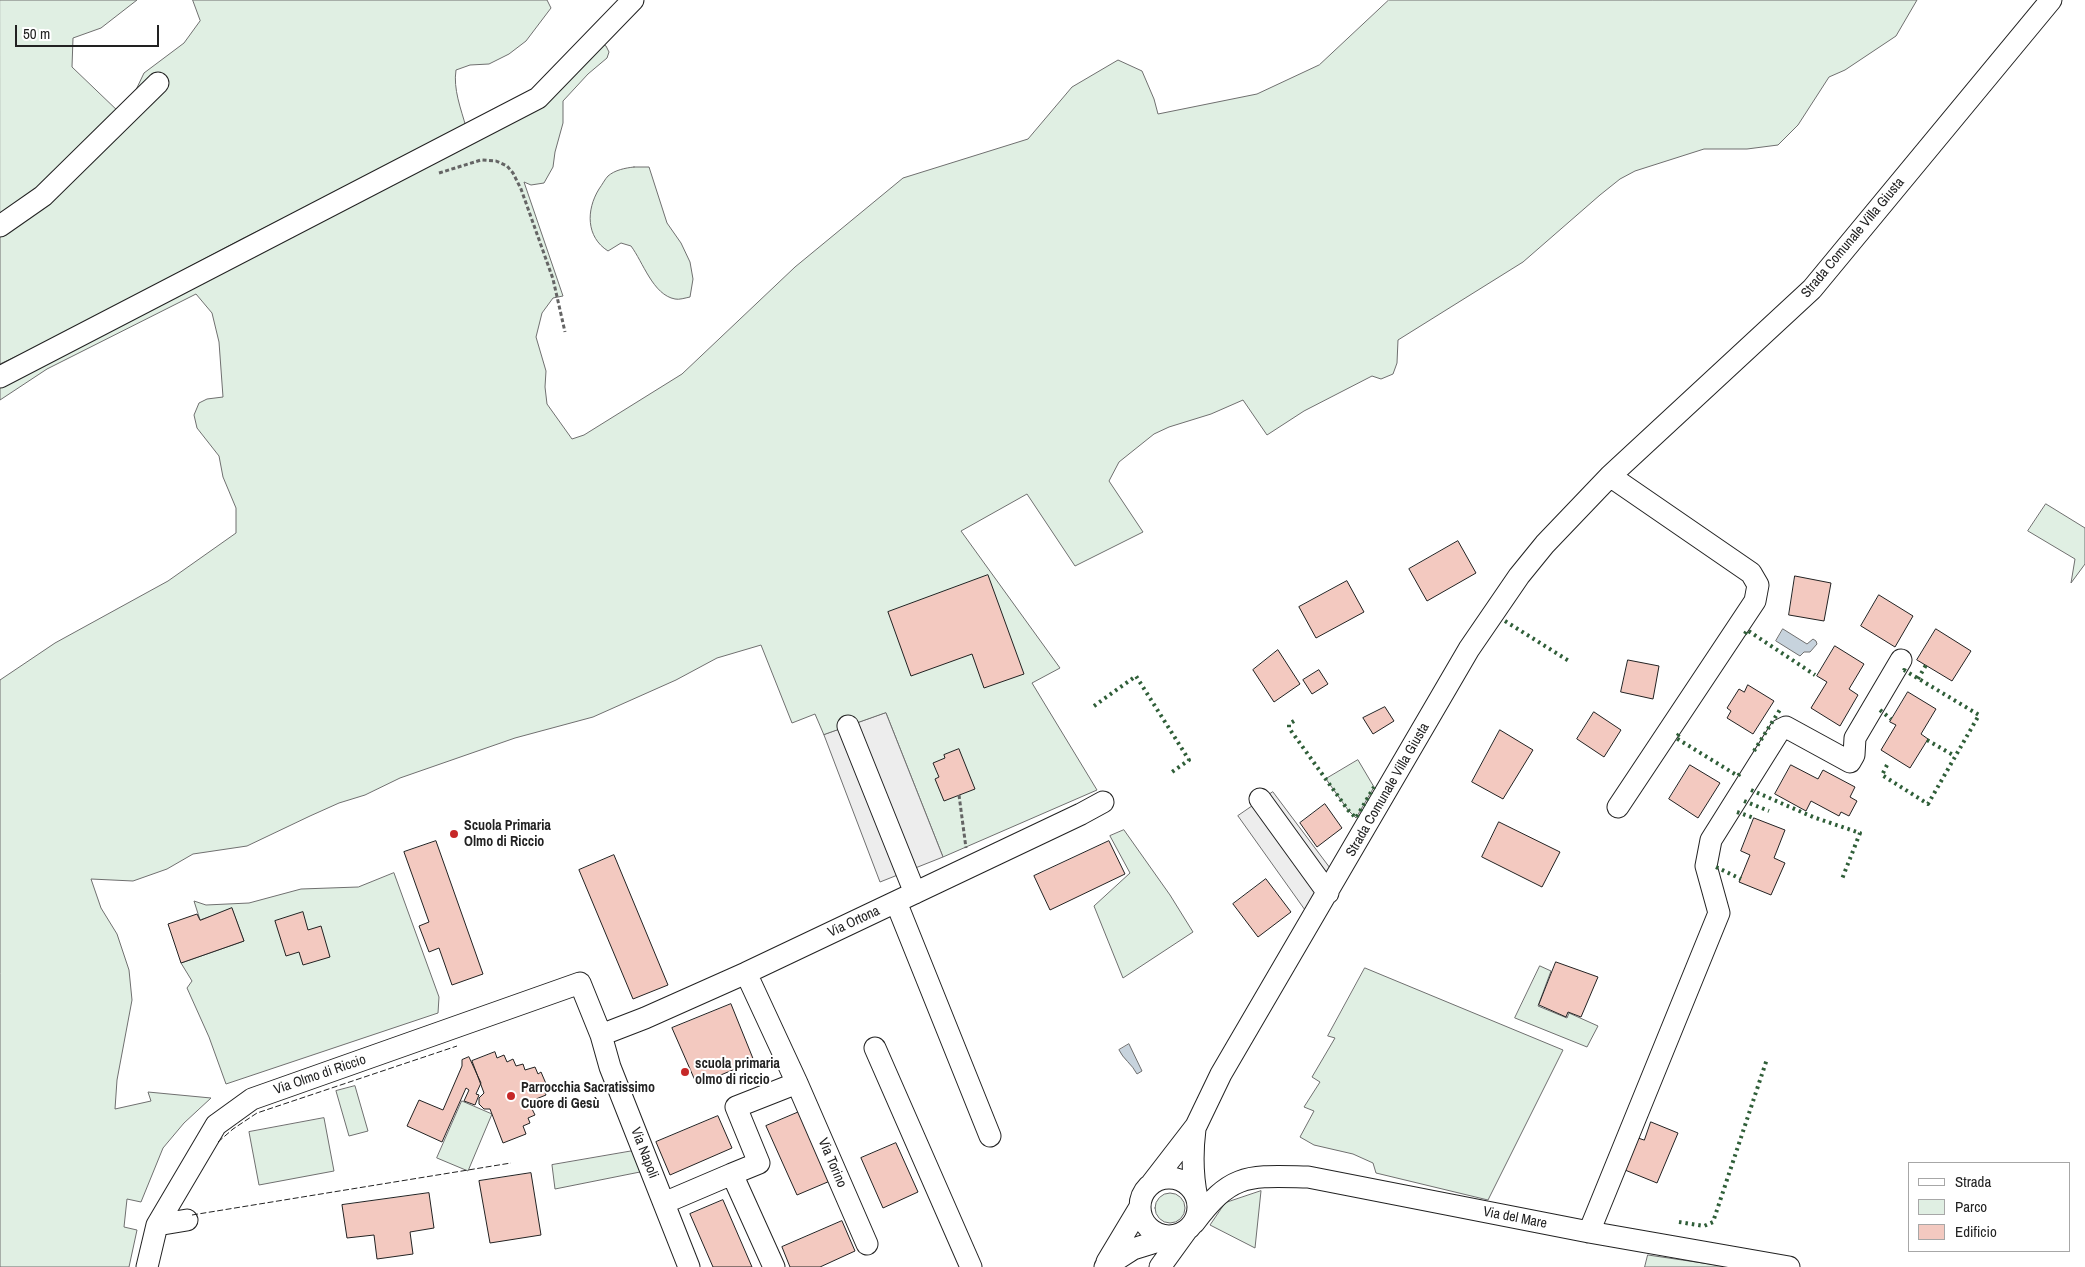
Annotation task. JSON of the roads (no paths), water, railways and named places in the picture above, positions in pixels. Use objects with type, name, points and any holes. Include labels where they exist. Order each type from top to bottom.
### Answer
[{"type":"street","points":[[0,377],[538,98],[632,0]]},
{"type":"street","name":"Strada Comunale Villa Giusta","points":[[1196,1126],[1221,1074],[1469,649],[1511,587],[1545,544],[1610,476],[1812,289],[2051,0]]},
{"type":"street","points":[[0,226],[43,196],[158,83]]},
{"type":"street","points":[[1610,476],[1751,573],[1758,585],[1755,601],[1618,807]]},
{"type":"street","points":[[1589,1232],[1719,913],[1706,866],[1710,840],[1780,730],[1786,727],[1850,762],[1854,755],[1856,738],[1901,660]]},
{"type":"street","points":[[848,726],[905,897],[990,1136]]},
{"type":"street","points":[[1260,799],[1328,893]]},
{"type":"street","name":"Via Ortona","points":[[601,1035],[746,973],[1103,802]]},
{"type":"street","name":"Via Torino","points":[[746,973],[797,1082],[867,1244]]},
{"type":"street","name":"Via Napoli","points":[[580,983],[601,1035],[610,1066],[689,1267]]},
{"type":"street","name":"Via Olmo di Riccio","points":[[147,1267],[157,1225],[216,1125],[252,1099],[580,983]]},
{"type":"street","points":[[876,1048],[970,1267]]},
{"type":"street","points":[[664,1203],[759,1162],[736,1107],[797,1082]]},
{"type":"street","points":[[1186,1229],[1160,1234],[1152,1230],[1141,1216],[1140,1206],[1141,1197],[1145,1189],[1152,1183],[1196,1126]]},
{"type":"street","points":[[1105,1267],[1133,1249],[1186,1229],[1197,1215],[1188,1185],[1196,1126]]},
{"type":"street","points":[[732,1174],[774,1267]]},
{"type":"street","name":"Via del Mare","points":[[1240,1181],[1261,1176],[1308,1177],[1589,1232],[1789,1267]]},
{"type":"street","points":[[1152,1183],[1165,1178],[1188,1185],[1240,1181]]},
{"type":"street","points":[[1155,1262],[1220,1192],[1240,1181]]},
{"type":"street","points":[[1105,1267],[1140,1206]]},
{"type":"street","points":[[157,1225],[187,1220]]},
{"type":"place","name":"Scuola Primaria Olmo di Riccio","points":[[454,834]]},
{"type":"place","name":"scuola primaria olmo di riccio","points":[[685,1072]]},
{"type":"place","name":"Parrocchia Sacratissimo Cuore di Gesù","points":[[511,1096]]}]
